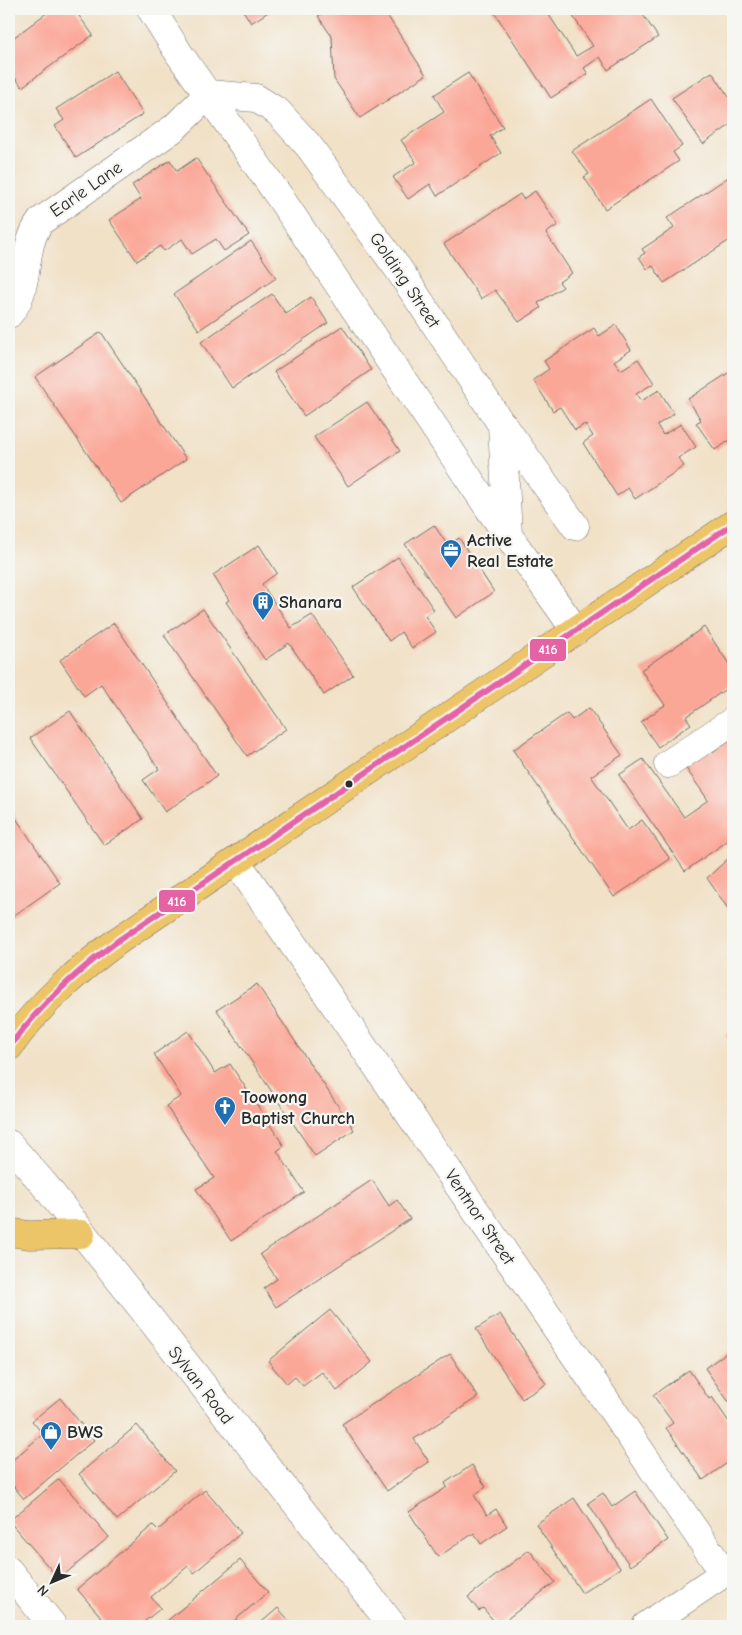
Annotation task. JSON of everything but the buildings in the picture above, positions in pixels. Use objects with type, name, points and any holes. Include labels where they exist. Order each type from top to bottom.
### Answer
[{"type":"main road","points":[[9,1047],[39,1009],[84,966],[733,524]]},
{"type":"main road","points":[[9,1232],[81,1234]]},
{"type":"street","points":[[151,9],[180,55],[209,94],[508,535],[576,630]]},
{"type":"street","name":"Earle Lane","points":[[9,314],[14,308],[22,290],[32,241],[41,221],[174,128],[209,94]]},
{"type":"street","name":"Golding Street","points":[[209,94],[246,97],[263,101],[278,112],[292,126],[399,270],[504,430],[508,535]]},
{"type":"street","points":[[499,420],[575,526]]},
{"type":"street","points":[[668,764],[733,721]]},
{"type":"street","name":"Ventnor Street","points":[[236,861],[729,1570]]},
{"type":"street","name":"Sylvan Road","points":[[9,1144],[43,1183],[81,1234],[393,1626]]},
{"type":"street","points":[[646,1626],[729,1570]]},
{"type":"street","points":[[9,1571],[53,1626]]},
{"type":"transit line","name":"416","points":[[9,1047],[33,1017],[60,989],[119,940],[733,524]]},
{"type":"place","name":"Active Real Estate","points":[[451,569]]},
{"type":"place","name":"Shanara","points":[[263,621]]},
{"type":"place","name":"Toowong Baptist Church","points":[[225,1126]]},
{"type":"place","name":"BWS","points":[[51,1451]]}]
